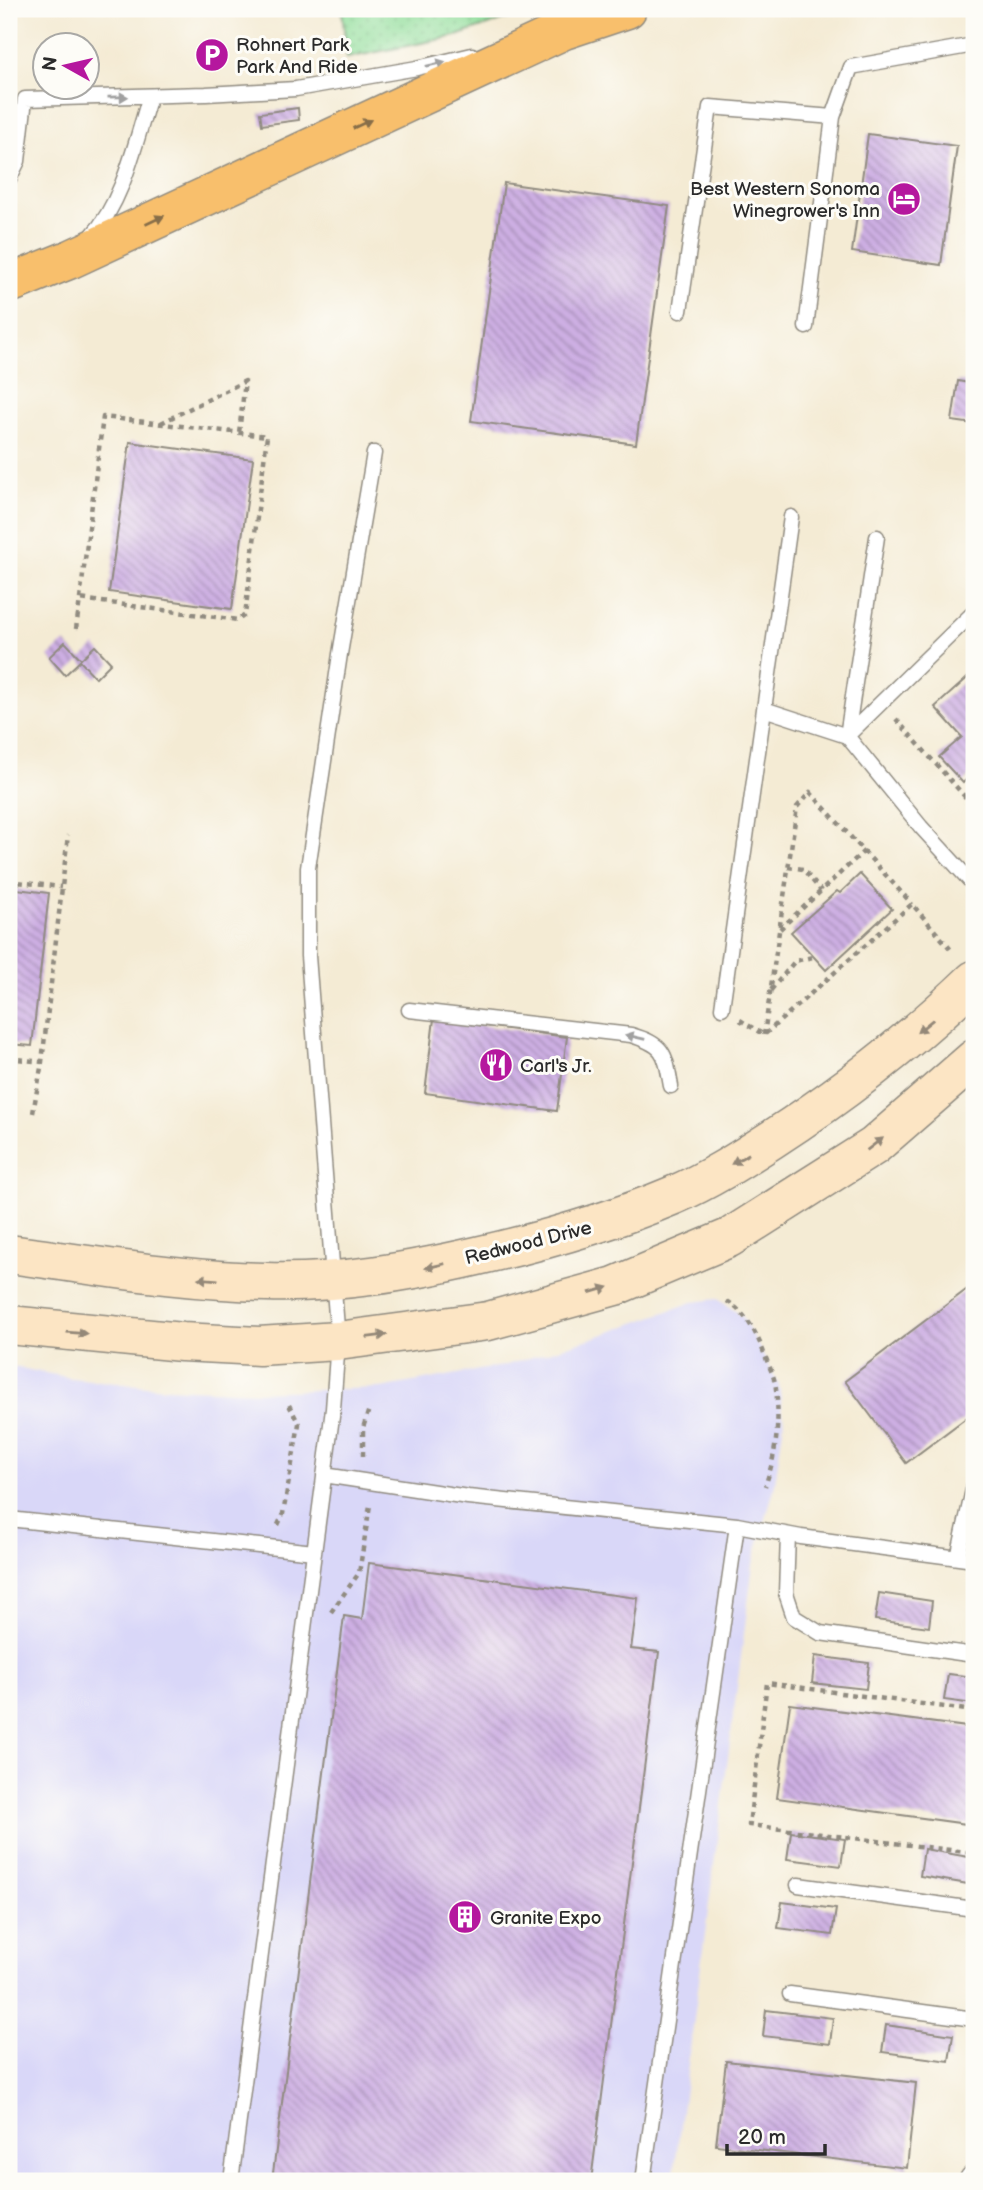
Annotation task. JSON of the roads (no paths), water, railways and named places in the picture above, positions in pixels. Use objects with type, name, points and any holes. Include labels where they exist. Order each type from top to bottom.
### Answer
[{"type":"highway","points":[[9,284],[71,259],[564,30],[627,9]]},
{"type":"main road","name":"Redwood Drive","points":[[9,1254],[207,1279],[269,1282],[334,1279],[369,1277],[422,1268],[519,1247],[603,1223],[677,1194],[744,1157],[831,1101],[932,1020],[964,966]]},
{"type":"main road","points":[[9,1325],[142,1339],[246,1345],[338,1340],[488,1321],[615,1286],[729,1238],[874,1146],[974,1059]]},
{"type":"lane","points":[[9,178],[18,161],[25,99],[296,89],[418,68],[564,30]]},
{"type":"lane","points":[[806,327],[834,117],[851,67],[974,46]]},
{"type":"lane","points":[[71,259],[102,224],[118,190],[150,96]]},
{"type":"lane","points":[[680,311],[709,107],[834,117]]},
{"type":"lane","points":[[231,2181],[333,1409],[338,1340],[307,956],[308,868],[374,453]]},
{"type":"lane","points":[[722,1008],[791,517]]},
{"type":"lane","points":[[847,736],[877,537]]},
{"type":"lane","points":[[847,736],[974,612]]},
{"type":"lane","points":[[764,709],[847,736],[974,885]]},
{"type":"lane","points":[[409,1010],[641,1038],[651,1041],[665,1054],[671,1086]]},
{"type":"lane","points":[[324,1475],[468,1497],[737,1525],[788,1535],[974,1560]]},
{"type":"lane","points":[[958,1558],[974,1485]]},
{"type":"lane","points":[[9,1519],[314,1552]]},
{"type":"lane","points":[[643,2181],[737,1525]]},
{"type":"lane","points":[[788,1535],[786,1593],[794,1617],[820,1633],[974,1655]]},
{"type":"lane","points":[[799,1885],[974,1909]]},
{"type":"lane","points":[[790,1994],[974,2020]]},
{"type":"place","name":"Rohnert Park Park And Ride","points":[[212,55]]},
{"type":"place","name":"Best Western Sonoma Winegrower's Inn","points":[[904,199]]},
{"type":"place","name":"Carl's Jr.","points":[[496,1065]]},
{"type":"place","name":"Granite Expo","points":[[465,1917]]}]
